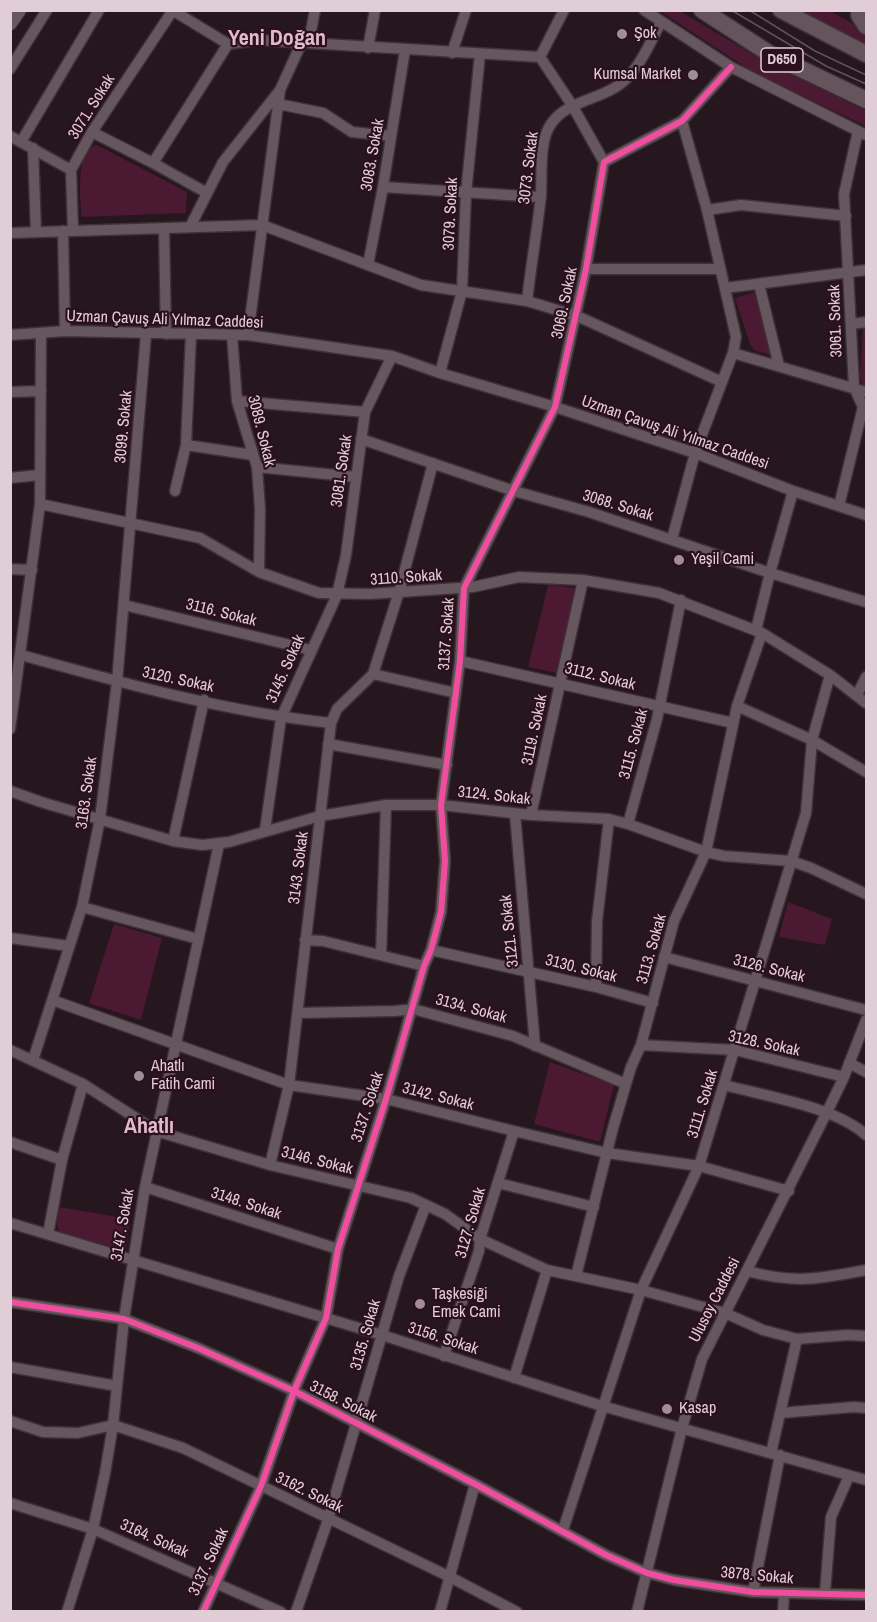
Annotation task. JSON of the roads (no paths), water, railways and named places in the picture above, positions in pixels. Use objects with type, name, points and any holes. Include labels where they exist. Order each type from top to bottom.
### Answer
[{"type":"highway","name":"D650","points":[[702,10],[770,54],[867,100]]},
{"type":"highway","name":"D650","points":[[782,10],[867,54]]},
{"type":"main road","points":[[10,23],[19,10]]},
{"type":"street","points":[[10,69],[47,10]]},
{"type":"street","points":[[21,142],[99,10]]},
{"type":"street","points":[[190,227],[223,162],[280,90],[301,44],[311,31],[315,10]]},
{"type":"street","points":[[368,48],[375,10]]},
{"type":"street","points":[[452,53],[466,10]]},
{"type":"street","points":[[540,57],[564,10]]},
{"type":"street","points":[[644,10],[730,67],[862,133]]},
{"type":"street","points":[[172,11],[228,44],[258,40],[540,57]]},
{"type":"street","name":"3071. Sokak","points":[[71,170],[92,132],[172,11]]},
{"type":"street","name":"3073. Sokak","points":[[527,301],[540,197],[544,141],[550,124],[572,105],[594,98],[624,81],[635,69],[661,22]]},
{"type":"street","points":[[153,163],[228,44]]},
{"type":"street","name":"3083. Sokak","points":[[368,265],[405,50]]},
{"type":"street","name":"3079. Sokak","points":[[440,373],[462,291],[466,193],[480,54]]},
{"type":"street","points":[[540,57],[572,105],[604,162],[682,121],[730,67]]},
{"type":"street","points":[[248,335],[280,90]]},
{"type":"street","points":[[278,104],[323,113],[352,132],[391,136]]},
{"type":"street","points":[[672,538],[695,453],[733,353],[736,338],[682,121]]},
{"type":"street","points":[[92,132],[207,193]]},
{"type":"street","name":"3061. Sokak","points":[[838,506],[862,407],[854,387],[844,194],[862,133]]},
{"type":"street","points":[[10,136],[71,170],[65,331]]},
{"type":"street","points":[[33,148],[36,232]]},
{"type":"street","name":"3069. Sokak","points":[[465,588],[555,407],[577,316],[604,162]]},
{"type":"street","points":[[383,187],[540,197]]},
{"type":"street","points":[[706,210],[741,205],[846,216]]},
{"type":"street","points":[[10,233],[262,225],[421,285],[527,301],[577,316],[722,382]]},
{"type":"street","points":[[164,228],[166,334]]},
{"type":"street","points":[[586,269],[720,269]]},
{"type":"street","points":[[725,288],[867,270]]},
{"type":"street","points":[[759,284],[779,366]]},
{"type":"street","points":[[852,324],[867,322]]},
{"type":"street","name":"Uzman Çavuş Ali Yılmaz Caddesi","points":[[10,335],[65,331],[248,335],[392,356],[695,453],[793,491],[867,515]]},
{"type":"street","points":[[10,729],[40,504],[41,333]]},
{"type":"street","name":"3099. Sokak","points":[[131,523],[146,334]]},
{"type":"street","points":[[175,491],[186,445],[191,334]]},
{"type":"street","name":"3089. Sokak","points":[[232,335],[237,401],[257,467],[260,509],[259,572]]},
{"type":"street","points":[[733,353],[867,392]]},
{"type":"street","name":"3081. Sokak","points":[[337,595],[346,555],[365,412],[392,356]]},
{"type":"street","points":[[10,392],[41,391]]},
{"type":"street","points":[[237,401],[365,412]]},
{"type":"street","name":"3068. Sokak","points":[[361,439],[514,491],[672,538],[770,573],[867,602]]},
{"type":"street","points":[[186,445],[253,455]]},
{"type":"street","name":"3143. Sokak","points":[[270,1165],[289,1085],[331,723],[337,709],[373,674],[399,592],[433,464]]},
{"type":"street","points":[[257,467],[356,477]]},
{"type":"street","points":[[10,478],[39,475]]},
{"type":"street","name":"3113. Sokak","points":[[576,1276],[626,1084],[641,1045],[674,921],[706,852],[737,706],[759,631],[770,573],[793,491]]},
{"type":"street","name":"3110. Sokak","points":[[40,504],[200,538],[259,572],[318,593],[337,595],[465,588],[519,577],[583,580],[659,592],[759,631],[831,675],[867,703]]},
{"type":"street","name":"3163. Sokak","points":[[33,1060],[82,907],[100,819],[117,682],[131,523]]},
{"type":"street","points":[[10,569],[32,570]]},
{"type":"street","name":"3119. Sokak","points":[[531,815],[583,580]]},
{"type":"street","name":"3137. Sokak","points":[[203,1611],[261,1486],[294,1391],[326,1317],[338,1249],[386,1099],[441,912],[445,861],[441,806],[460,661],[465,588]]},
{"type":"street","name":"3145. Sokak","points":[[265,830],[281,718],[337,595]]},
{"type":"street","name":"3115. Sokak","points":[[628,824],[659,707],[681,600]]},
{"type":"street","name":"3116. Sokak","points":[[124,605],[311,650]]},
{"type":"street","name":"3120. Sokak","points":[[21,655],[117,682],[281,718],[331,723]]},
{"type":"street","name":"3112. Sokak","points":[[460,661],[733,723]]},
{"type":"street","points":[[373,674],[456,693]]},
{"type":"street","name":"3111. Sokak","points":[[563,1530],[640,1290],[699,1166],[806,813],[812,740],[831,675]]},
{"type":"street","points":[[857,696],[867,676]]},
{"type":"street","points":[[173,841],[204,700]]},
{"type":"street","points":[[737,706],[812,740],[867,772]]},
{"type":"street","points":[[328,744],[447,765]]},
{"type":"street","name":"3124. Sokak","points":[[10,791],[173,841],[202,845],[219,844],[320,816],[386,805],[441,806],[515,814],[609,819],[706,852],[724,856],[791,861],[867,894]]},
{"type":"street","points":[[381,955],[386,805]]},
{"type":"street","name":"3121. Sokak","points":[[515,814],[535,1046]]},
{"type":"street","points":[[596,987],[597,921],[609,819]]},
{"type":"street","name":"3147. Sokak","points":[[67,1611],[93,1528],[113,1425],[124,1319],[145,1187],[219,844]]},
{"type":"street","points":[[82,907],[198,939]]},
{"type":"street","points":[[10,938],[69,946]]},
{"type":"street","points":[[305,940],[323,941],[424,966]]},
{"type":"street","name":"3130. Sokak","points":[[431,950],[596,987],[653,1003]]},
{"type":"street","name":"3126. Sokak","points":[[664,957],[867,1010]]},
{"type":"street","name":"3142. Sokak","points":[[52,1000],[289,1085],[386,1099],[607,1153],[699,1166],[789,1191]]},
{"type":"street","name":"3134. Sokak","points":[[298,1013],[413,1009],[513,1036],[626,1084]]},
{"type":"street","name":"Ulusoy Caddesi","points":[[637,1611],[682,1428],[702,1359],[789,1191],[844,1077],[867,1020]]},
{"type":"street","name":"3128. Sokak","points":[[641,1045],[735,1050],[844,1077]]},
{"type":"street","name":"3146. Sokak","points":[[10,1050],[83,1084],[156,1131],[270,1165],[411,1198],[445,1214],[480,1239],[547,1270],[640,1290],[725,1313],[762,1330],[797,1339],[848,1335],[867,1336]]},
{"type":"street","points":[[849,1064],[867,1072]]},
{"type":"street","points":[[48,1234],[62,1160],[83,1084]]},
{"type":"street","points":[[724,1085],[827,1112],[856,1125],[867,1135]]},
{"type":"street","name":"3127. Sokak","points":[[444,1356],[479,1251],[480,1239],[514,1131]]},
{"type":"street","points":[[10,1142],[62,1160]]},
{"type":"street","points":[[498,1183],[594,1207]]},
{"type":"street","name":"3148. Sokak","points":[[145,1187],[338,1249]]},
{"type":"street","name":"3135. Sokak","points":[[296,1611],[328,1520],[399,1276],[426,1205]]},
{"type":"street","name":"3156. Sokak","points":[[10,1223],[326,1317],[602,1406],[867,1480]]},
{"type":"street","points":[[514,1378],[547,1270]]},
{"type":"street","points":[[747,1271],[773,1278],[796,1280],[818,1279],[867,1270]]},
{"type":"street","name":"3158. Sokak","points":[[10,1302],[124,1319],[198,1348],[294,1391],[563,1530],[606,1555],[647,1573]]},
{"type":"street","points":[[753,1592],[780,1413],[797,1339]]},
{"type":"street","points":[[10,1368],[117,1386]]},
{"type":"street","points":[[780,1413],[867,1408]]},
{"type":"street","points":[[10,1421],[43,1432],[78,1433],[113,1425]]},
{"type":"street","name":"3162. Sokak","points":[[113,1425],[183,1448],[517,1611]]},
{"type":"street","points":[[825,1593],[831,1517],[849,1476]]},
{"type":"street","points":[[440,1611],[475,1484]]},
{"type":"street","name":"3164. Sokak","points":[[10,1503],[93,1528],[281,1611]]},
{"type":"street","name":"3878. Sokak","points":[[647,1573],[674,1580],[753,1592],[867,1595]]},
{"type":"street","points":[[783,1611],[784,1593]]},
{"type":"tram line","points":[[731,10],[826,66],[866,84]]},
{"type":"tram line","points":[[749,10],[815,51],[866,75]]},
{"type":"place","name":"Şok","points":[[622,34]]},
{"type":"place","name":"Kumsal Market","points":[[693,75]]},
{"type":"place","name":"Yeşil Cami","points":[[679,560]]},
{"type":"place","name":"Ahatlı Fatih Cami","points":[[139,1076]]},
{"type":"place","name":"Taşkesiği Emek Cami","points":[[420,1304]]},
{"type":"place","name":"Kasap","points":[[667,1409]]},
{"type":"district","name":"Yeni Doğan","points":[[277,39]]},
{"type":"district","name":"Ahatlı","points":[[149,1127]]}]
